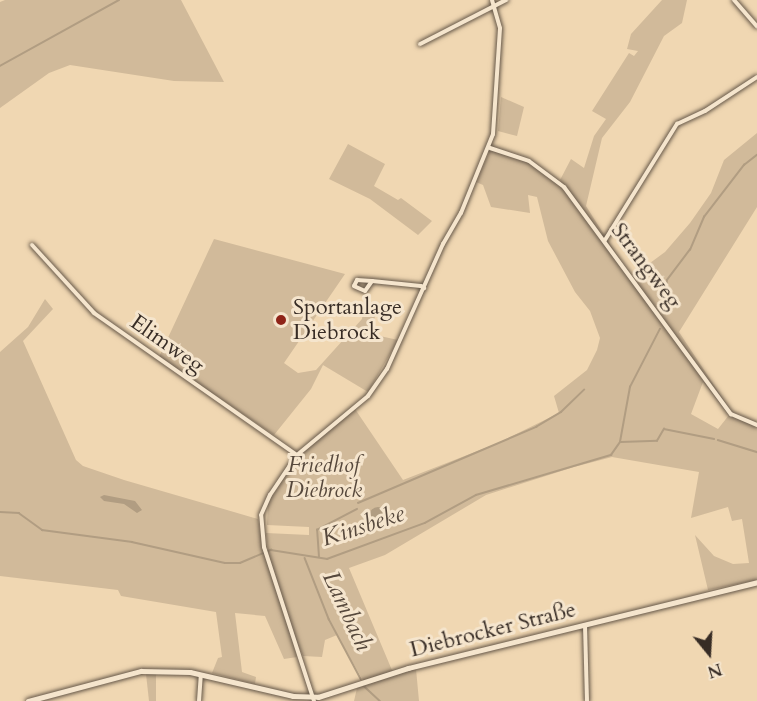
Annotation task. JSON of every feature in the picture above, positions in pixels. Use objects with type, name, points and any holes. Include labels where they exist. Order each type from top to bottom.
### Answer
[{"type":"main road","name":"Diebrocker Straße","points":[[28,701],[129,672],[201,674],[293,699],[312,699],[585,625],[757,582]]},
{"type":"street","points":[[312,699],[264,547],[260,526],[263,508],[297,455],[373,389],[395,357],[424,288],[490,148],[500,28],[492,0]]},
{"type":"street","points":[[420,44],[506,0]]},
{"type":"street","points":[[734,0],[757,26]]},
{"type":"street","points":[[605,240],[677,124],[705,111],[757,77]]},
{"type":"street","name":"Strangweg","points":[[490,148],[529,161],[549,175],[577,202],[731,414],[757,425]]},
{"type":"street","name":"Elimweg","points":[[32,245],[93,313],[297,455]]},
{"type":"street","points":[[372,281],[365,291],[354,286],[357,280],[372,281],[424,288]]},
{"type":"street","points":[[585,625],[587,701]]},
{"type":"street","points":[[199,701],[201,674]]},
{"type":"green space","points":[[5,0],[181,0],[224,82],[174,81],[70,65],[49,73],[0,108],[0,2]]},
{"type":"green space","name":"Friedhof Diebrock","points":[[662,0],[687,0],[682,23],[664,36],[630,102],[602,138],[586,206],[631,277],[665,252],[690,223],[711,193],[724,160],[757,133],[757,207],[679,332],[733,414],[757,426],[757,580],[708,590],[695,535],[714,556],[733,564],[749,563],[742,519],[732,521],[728,507],[691,518],[699,472],[612,457],[574,467],[486,495],[385,555],[349,568],[394,675],[416,669],[419,701],[354,701],[357,688],[365,684],[337,635],[325,640],[322,657],[303,656],[285,616],[297,657],[284,659],[265,616],[235,613],[242,672],[256,677],[255,684],[212,673],[218,658],[222,657],[216,612],[121,596],[118,590],[0,576],[0,352],[28,327],[45,299],[53,309],[23,341],[76,460],[83,466],[124,480],[258,519],[264,553],[268,551],[266,533],[309,535],[309,527],[267,525],[268,503],[299,454],[355,409],[403,480],[498,443],[559,413],[554,396],[587,370],[600,338],[590,311],[575,292],[548,241],[537,197],[528,195],[530,213],[491,207],[483,185],[476,182],[490,150],[530,163],[564,187],[560,180],[571,159],[584,168],[594,136],[606,119],[592,111],[629,53],[634,56],[638,51],[627,49],[631,34]],"holes":[[[703,382],[729,415],[718,429],[691,414]]]},
{"type":"green space","points":[[501,97],[524,107],[517,136],[498,131]]},
{"type":"green space","points":[[348,144],[385,164],[374,186],[398,200],[401,198],[432,221],[418,235],[370,199],[329,179]]},
{"type":"green space","points":[[214,239],[345,274],[284,363],[298,373],[316,370],[362,319],[363,311],[376,312],[371,334],[398,340],[368,392],[323,365],[311,389],[274,435],[159,357]]},
{"type":"green space","points":[[156,673],[156,701],[149,701],[146,674]]},
{"type":"shaded area","points":[[104,495],[135,501],[142,510],[137,513],[124,504],[104,501],[100,497]]},
{"type":"shaded area","points":[[378,507],[384,510],[387,516],[384,522],[378,525],[372,522],[369,516],[372,510]]},
{"type":"waterway","points":[[0,66],[119,0]]},
{"type":"waterway","points":[[662,312],[667,280],[690,250],[704,217],[744,165],[757,155]]},
{"type":"waterway","name":"Kinsbeke","points":[[0,512],[19,513],[42,530],[132,542],[225,563],[240,563],[271,550],[327,559],[425,523],[476,495],[611,455],[620,442],[630,387],[660,329]]},
{"type":"waterway","points":[[358,503],[536,427],[561,412],[584,390]]},
{"type":"waterway","points":[[621,442],[657,441],[664,429],[714,439]]},
{"type":"waterway","points":[[718,440],[757,452]]},
{"type":"waterway","points":[[319,557],[317,530],[357,509]]},
{"type":"waterway","name":"Lambach","points":[[305,558],[329,619],[361,679]]},
{"type":"waterway","name":"Lambach","points":[[364,686],[380,701]]},
{"type":"place","name":"Sportanlage Diebrock","points":[[281,320]]}]
